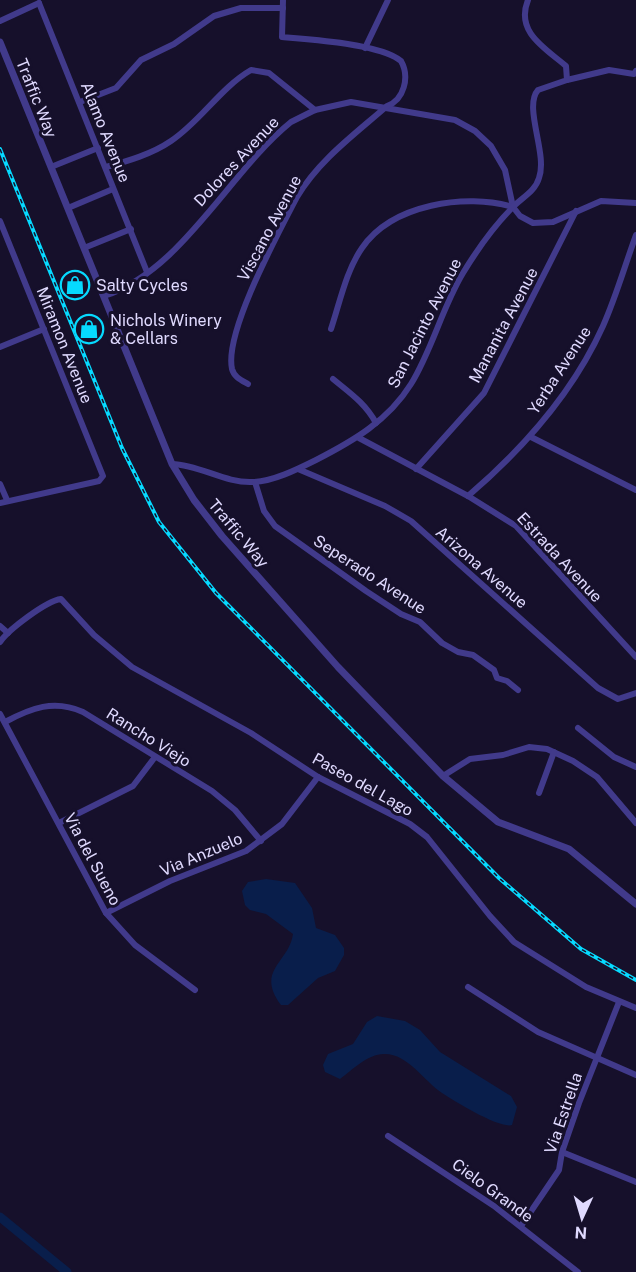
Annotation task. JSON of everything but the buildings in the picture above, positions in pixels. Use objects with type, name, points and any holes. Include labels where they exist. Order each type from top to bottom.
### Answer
[{"type":"street","points":[[283,0],[282,37],[318,39],[365,48],[388,0]]},
{"type":"street","points":[[528,0],[525,20],[529,33],[566,66],[567,80],[609,70],[635,73]]},
{"type":"street","points":[[0,21],[40,1]]},
{"type":"street","name":"Alamo Avenue","points":[[40,1],[147,272]]},
{"type":"street","points":[[80,102],[116,88],[141,60],[174,44],[214,16],[241,8],[282,8]]},
{"type":"street","name":"Traffic Way","points":[[0,42],[172,464],[194,500],[222,536],[338,667],[442,776],[498,822],[568,849],[636,904]]},
{"type":"street","name":"Viscano Avenue","points":[[248,384],[235,376],[231,358],[245,303],[306,181],[387,106],[394,104],[400,96],[405,79],[403,64],[391,54],[365,48]]},
{"type":"street","points":[[106,167],[137,158],[171,141],[233,82],[251,70],[269,73],[315,110]]},
{"type":"street","name":"San Jacinto Avenue","points":[[172,464],[191,465],[241,482],[255,482],[298,468],[359,438],[396,404],[410,385],[459,280],[490,233],[531,191],[541,175],[540,149],[532,104],[535,93],[567,80]]},
{"type":"street","name":"Dolores Avenue","points":[[104,297],[147,272],[172,251],[280,131],[315,110],[351,102],[387,106],[455,120],[475,130],[499,156],[513,207]]},
{"type":"street","points":[[51,167],[98,148]]},
{"type":"street","points":[[68,208],[113,189]]},
{"type":"street","points":[[331,329],[358,254],[382,227],[421,209],[453,203],[485,202],[513,207],[525,220],[538,224],[553,222],[576,210],[610,200],[636,203]]},
{"type":"street","name":"Mananita Avenue","points":[[416,469],[484,393],[576,210]]},
{"type":"street","name":"Miramon Avenue","points":[[0,221],[103,479],[3,502]]},
{"type":"street","points":[[84,248],[131,230]]},
{"type":"street","name":"Yerba Avenue","points":[[468,496],[531,437],[574,377],[604,325],[636,235]]},
{"type":"street","points":[[0,347],[44,329]]},
{"type":"street","points":[[333,379],[363,403],[376,423]]},
{"type":"street","points":[[531,437],[636,490]]},
{"type":"street","name":"Estrada Avenue","points":[[359,438],[468,496],[516,526],[636,657]]},
{"type":"street","name":"Arizona Avenue","points":[[298,468],[385,506],[411,522],[598,688],[618,699],[636,693]]},
{"type":"street","name":"Seperado Avenue","points":[[255,482],[264,511],[275,526],[383,602],[420,622],[442,643],[458,652],[473,655],[494,670],[497,678],[507,681],[518,690]]},
{"type":"street","points":[[0,484],[3,502]]},
{"type":"street","name":"Paseo del Lago","points":[[8,633],[52,601],[61,600],[94,635],[132,667],[251,733],[318,777],[398,817],[428,837],[489,916],[514,942],[554,969],[636,1008]]},
{"type":"street","points":[[0,626],[8,633],[0,642]]},
{"type":"street","name":"Rancho Viejo","points":[[4,722],[40,706],[72,708],[224,800],[261,841]]},
{"type":"street","name":"Via del Sueno","points":[[0,714],[106,914],[135,945],[195,990]]},
{"type":"street","points":[[578,728],[614,757],[636,767]]},
{"type":"street","points":[[442,776],[450,769],[479,757],[503,755],[529,747],[554,752],[584,767],[604,784],[636,823]]},
{"type":"street","points":[[539,793],[554,752]]},
{"type":"street","points":[[59,823],[133,786],[155,757]]},
{"type":"street","name":"Via Anzuelo","points":[[106,914],[170,881],[233,858],[261,841],[292,813],[318,777]]},
{"type":"street","points":[[468,987],[538,1032],[636,1075]]},
{"type":"street","name":"Via Estrella","points":[[521,1226],[559,1170],[562,1152],[596,1059],[620,1002]]},
{"type":"street","name":"Cielo Grande","points":[[388,1136],[460,1182],[521,1226],[578,1272]]},
{"type":"street","points":[[562,1152],[636,1182]]},
{"type":"water","points":[[266,879],[295,883],[312,908],[316,928],[335,935],[344,948],[344,955],[335,971],[318,978],[288,1005],[281,1005],[271,983],[272,975],[286,952],[293,934],[266,914],[250,910],[245,905],[242,891],[248,882]]},
{"type":"water","points":[[377,1016],[405,1021],[420,1030],[440,1052],[511,1096],[517,1107],[512,1125],[488,1119],[456,1102],[435,1088],[408,1063],[393,1055],[373,1056],[340,1079],[325,1072],[323,1065],[328,1054],[353,1044],[367,1022]]},
{"type":"waterway","points":[[0,1217],[67,1272]]},
{"type":"railway","points":[[0,149],[122,448],[159,522],[216,593],[499,878],[581,949],[636,980]]},
{"type":"place","name":"Salty Cycles","points":[[75,285]]},
{"type":"place","name":"Nichols Winery & Cellars","points":[[89,329]]}]
